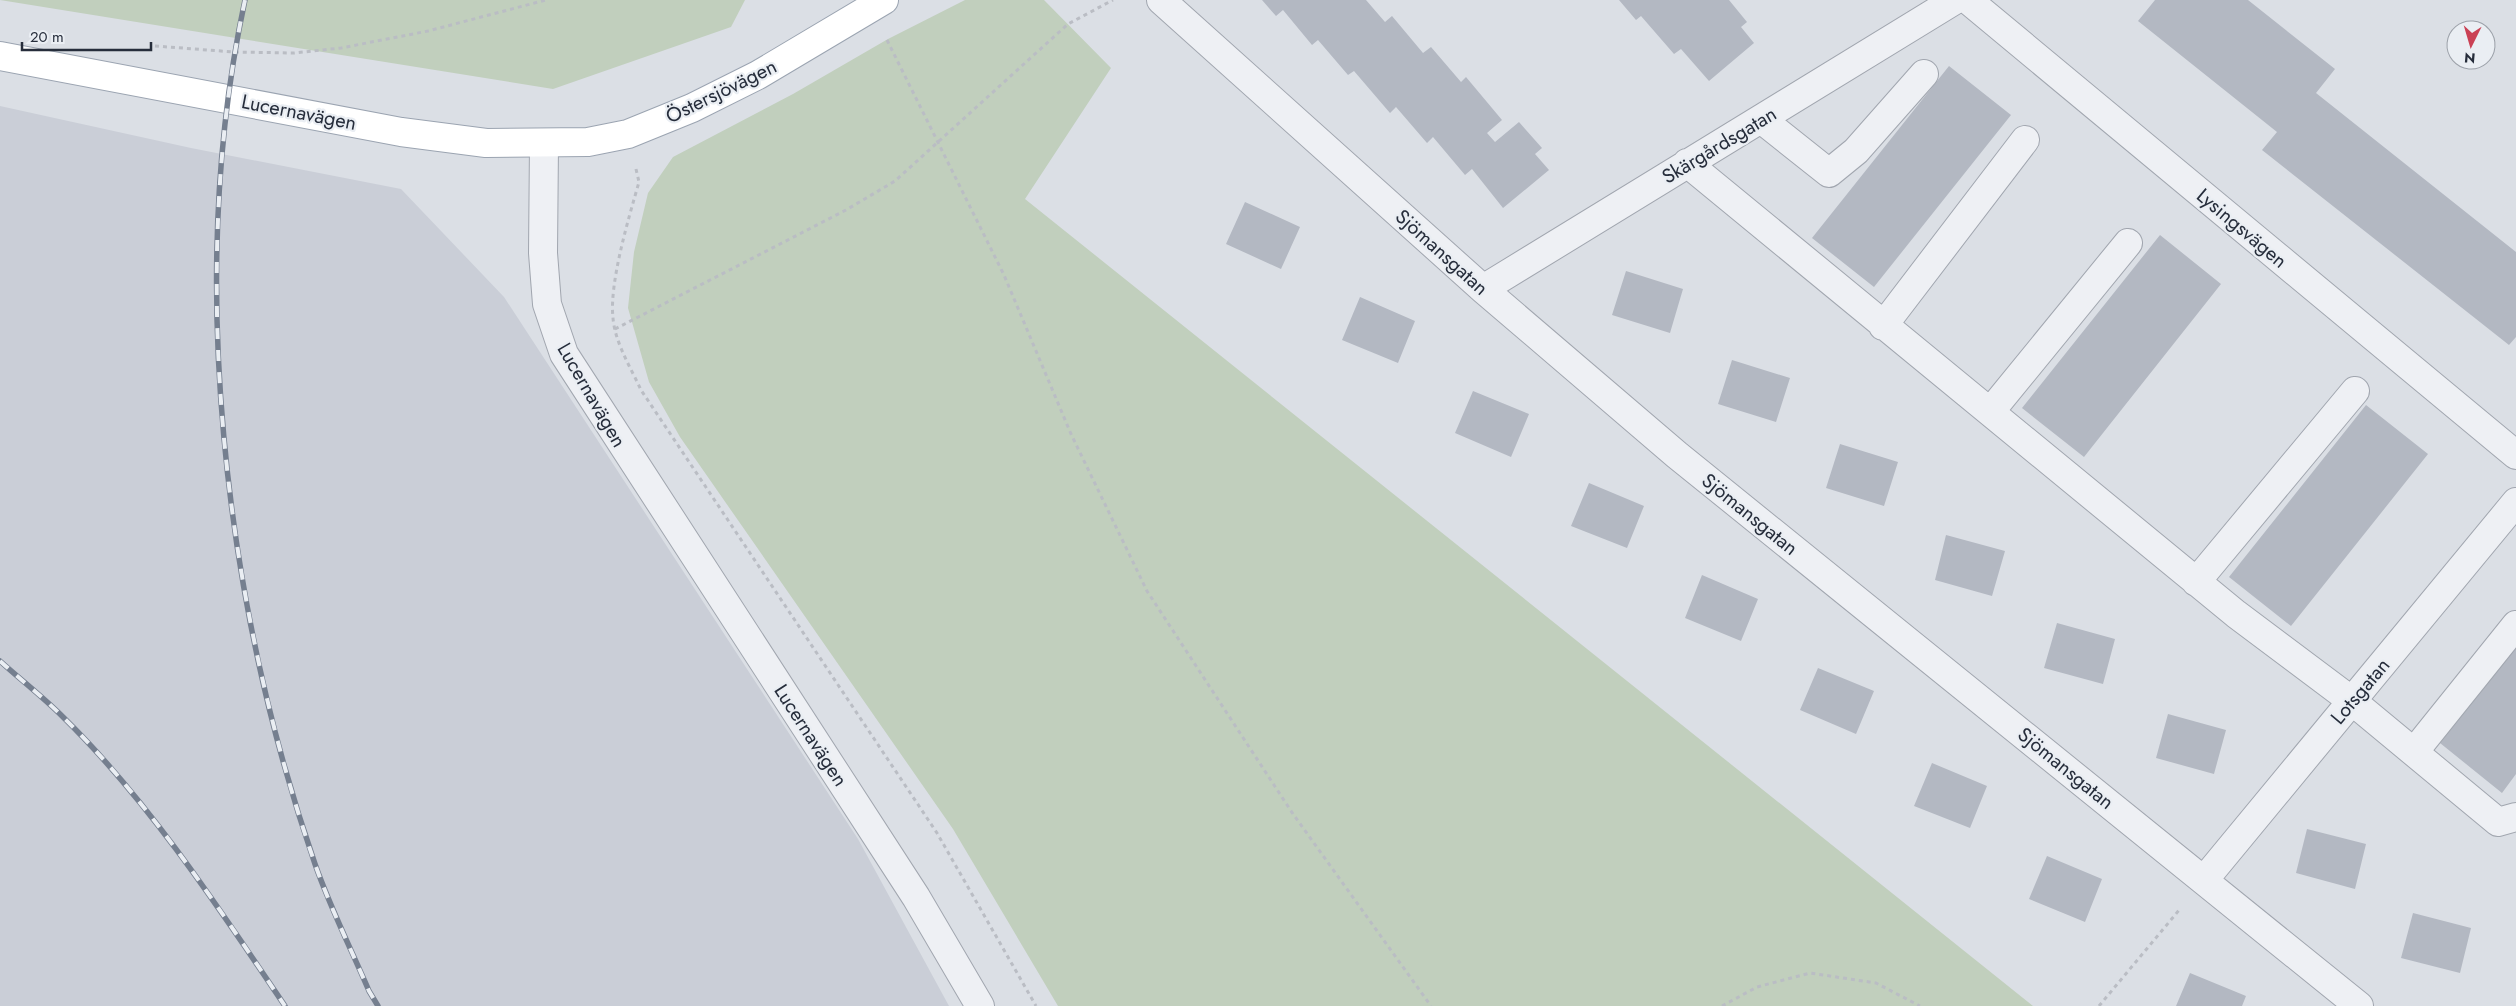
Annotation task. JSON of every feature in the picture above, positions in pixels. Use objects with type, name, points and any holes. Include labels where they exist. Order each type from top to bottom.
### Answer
[{"type":"main road","name":"Östersjövägen","points":[[544,144],[588,142],[628,134],[692,108],[758,75],[877,4]]},
{"type":"main road","name":"Lucernavägen","points":[[0,56],[402,132],[486,143],[544,144]]},
{"type":"street","name":"Sjömansgatan","points":[[1161,0],[1483,289],[1676,454],[2359,1006]]},
{"type":"street","name":"Skärgårdsgatan","points":[[1483,289],[1954,0]]},
{"type":"street","name":"Lysingsvägen","points":[[1968,0],[2516,455]]},
{"type":"street","points":[[1761,120],[1829,173],[1856,151],[1924,74]]},
{"type":"street","points":[[1883,326],[2025,140]]},
{"type":"street","name":"Lucernavägen","points":[[544,144],[543,253],[547,304],[564,354],[916,897],[980,1006]]},
{"type":"street","points":[[1687,163],[2196,582],[2352,701],[2498,822],[2516,817]]},
{"type":"street","points":[[1990,412],[2128,242]]},
{"type":"street","points":[[2196,582],[2355,391]]},
{"type":"street","name":"Lotsgatan","points":[[2204,880],[2516,502]]},
{"type":"street","points":[[2414,752],[2516,625]]},
{"type":"path","points":[[151,45],[234,52],[294,54],[342,48],[428,31],[546,0]]},
{"type":"path","points":[[615,329],[846,210],[895,180],[1068,24],[1113,0]]},
{"type":"path","points":[[877,4],[938,141],[1004,275],[1071,434],[1147,591],[1293,814],[1431,1006]]},
{"type":"path","points":[[628,134],[639,182],[613,296],[612,318],[641,390],[937,832],[1036,1006]]},
{"type":"path","points":[[2099,1006],[2204,880]]},
{"type":"path","points":[[1722,1006],[1758,988],[1810,974],[1876,984],[1920,1006]]},
{"type":"shaded area","points":[[0,106],[191,148],[401,189],[504,297],[858,839],[949,1006],[0,1006]]},
{"type":"green space","points":[[0,0],[745,0],[731,27],[553,89]]},
{"type":"green space","points":[[965,0],[1044,0],[1111,68],[1025,199],[2033,1006],[1058,1006],[953,829],[680,437],[649,382],[628,308],[634,252],[648,193],[673,157],[793,94],[888,39]]},
{"type":"building","points":[[1262,0],[1366,0],[1385,22],[1392,16],[1423,53],[1431,47],[1461,82],[1466,77],[1502,120],[1487,133],[1495,142],[1519,122],[1542,148],[1535,154],[1549,170],[1503,208],[1472,169],[1465,175],[1433,137],[1427,143],[1396,107],[1390,113],[1354,71],[1348,75],[1318,40],[1312,45],[1283,10],[1276,16]]},
{"type":"building","points":[[1619,0],[1729,0],[1747,22],[1741,27],[1754,43],[1709,81],[1681,49],[1674,54],[1641,16],[1636,20]]},
{"type":"building","points":[[2155,0],[2248,0],[2335,69],[2316,93],[2516,252],[2516,337],[2509,345],[2262,150],[2277,132],[2138,21]]},
{"type":"building","points":[[1949,66],[2011,115],[1874,287],[1812,238]]},
{"type":"building","points":[[1245,202],[1300,227],[1281,269],[1226,244]]},
{"type":"building","points":[[2160,235],[2221,284],[2084,457],[2022,408]]},
{"type":"building","points":[[1626,271],[1683,289],[1670,333],[1612,315]]},
{"type":"building","points":[[1360,297],[1415,321],[1398,363],[1342,340]]},
{"type":"building","points":[[1732,360],[1790,378],[1776,422],[1718,404]]},
{"type":"building","points":[[1473,391],[1529,414],[1511,457],[1455,433]]},
{"type":"building","points":[[2366,405],[2428,454],[2291,626],[2229,577]]},
{"type":"building","points":[[1840,444],[1898,462],[1884,506],[1826,488]]},
{"type":"building","points":[[1589,483],[1644,506],[1627,548],[1571,526]]},
{"type":"building","points":[[1946,535],[2005,551],[1992,596],[1935,580]]},
{"type":"building","points":[[1702,575],[1758,599],[1741,641],[1685,618]]},
{"type":"building","points":[[2057,623],[2115,639],[2103,684],[2044,668]]},
{"type":"building","points":[[2516,648],[2516,774],[2502,793],[2440,743]]},
{"type":"building","points":[[1818,668],[1874,691],[1856,734],[1800,710]]},
{"type":"building","points":[[2168,714],[2226,730],[2214,774],[2156,758]]},
{"type":"building","points":[[1932,763],[1987,786],[1970,828],[1914,806]]},
{"type":"building","points":[[2307,829],[2366,844],[2355,889],[2296,873]]},
{"type":"building","points":[[2047,856],[2102,879],[2085,922],[2029,899]]},
{"type":"building","points":[[2413,913],[2471,928],[2460,973],[2401,958]]},
{"type":"building","points":[[2190,973],[2246,996],[2242,1006],[2176,1006]]},
{"type":"railway","points":[[245,0],[227,105],[218,213],[217,324],[224,436],[237,547],[257,656],[283,762],[321,880],[369,991],[378,1006]]},
{"type":"railway","points":[[0,661],[48,702],[124,783],[208,893],[285,1006]]}]
